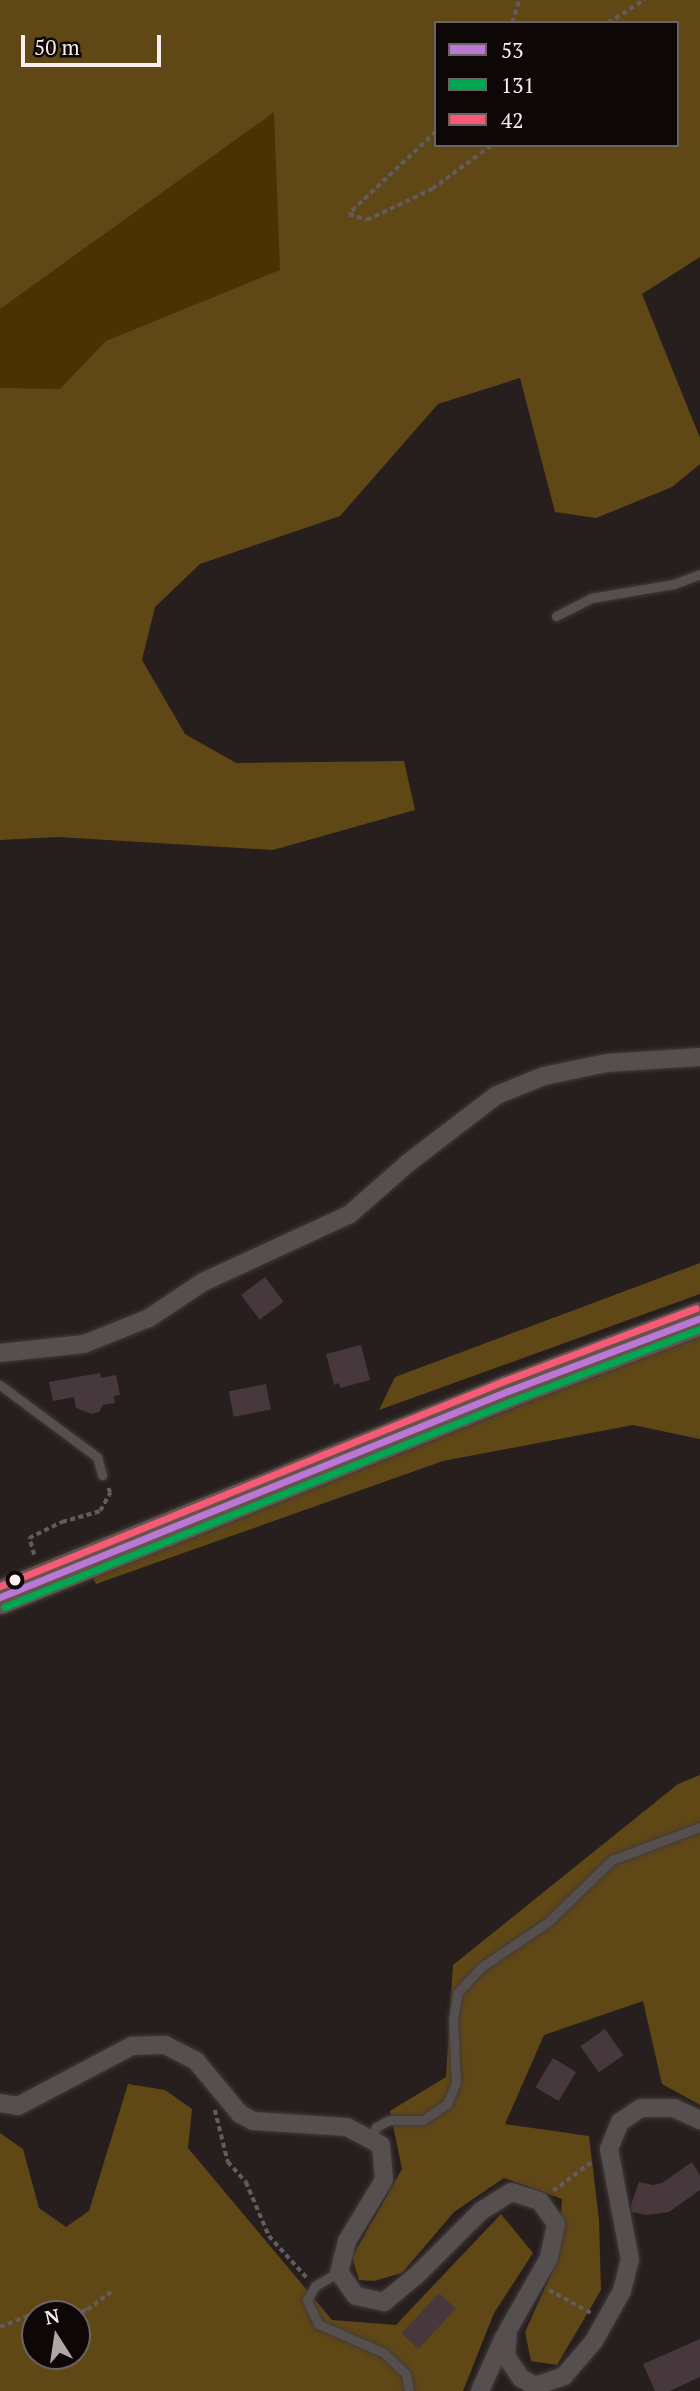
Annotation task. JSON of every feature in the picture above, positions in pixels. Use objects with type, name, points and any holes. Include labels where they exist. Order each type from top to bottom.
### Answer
[{"type":"highway","points":[[0,1579],[700,1303]]},
{"type":"highway","points":[[0,1597],[508,1391],[700,1318]]},
{"type":"street","points":[[0,1353],[84,1344],[149,1318],[203,1282],[350,1214],[408,1163],[497,1095],[544,1076],[607,1063],[700,1057]]},
{"type":"street","points":[[0,2103],[18,2106],[132,2046],[165,2045],[196,2060],[240,2114],[253,2121],[347,2127],[371,2139],[382,2145],[384,2180],[347,2241],[339,2272],[356,2295],[384,2302],[419,2273],[481,2211],[512,2192],[540,2201],[556,2224],[549,2258],[508,2330],[480,2391]]},
{"type":"street","points":[[508,2330],[506,2356],[521,2378],[536,2386],[564,2376],[594,2341],[606,2321],[622,2291],[630,2260],[609,2149],[620,2122],[641,2108],[674,2108],[700,2120]]},
{"type":"lane","points":[[556,616],[591,598],[674,584],[700,574]]},
{"type":"lane","points":[[0,1385],[97,1457],[103,1475]]},
{"type":"lane","points":[[371,2139],[376,2127],[389,2120],[423,2120],[447,2104],[456,2082],[453,2019],[458,1992],[480,1968],[548,1922],[612,1860],[700,1827]]},
{"type":"lane","points":[[339,2272],[315,2286],[307,2300],[318,2324],[384,2353],[406,2374],[409,2391]]},
{"type":"path","points":[[513,21],[519,0]]},
{"type":"path","points":[[611,21],[645,0]]},
{"type":"path","points":[[434,134],[349,214],[367,220],[432,189],[489,147]]},
{"type":"path","points":[[36,1564],[29,1538],[62,1522],[100,1511],[110,1493],[103,1475]]},
{"type":"path","points":[[214,2080],[215,2119],[228,2162],[246,2182],[270,2236],[315,2286]]},
{"type":"path","points":[[540,2201],[609,2149]]},
{"type":"path","points":[[535,2282],[606,2321]]},
{"type":"path","points":[[91,2307],[111,2292]]},
{"type":"path","points":[[0,2327],[21,2318]]},
{"type":"shaded area","points":[[0,0],[700,0],[700,215],[0,553]]},
{"type":"shaded area","points":[[0,0],[700,0],[700,257],[642,294],[700,438],[700,464],[672,487],[596,518],[555,512],[520,378],[438,404],[340,516],[200,564],[155,607],[142,660],[185,734],[236,763],[404,761],[415,810],[273,850],[58,837],[0,840],[0,388],[60,389],[106,341],[280,270],[274,112],[0,309]]},
{"type":"shaded area","points":[[700,1263],[700,1294],[379,1410],[395,1377]]},
{"type":"shaded area","points":[[700,1336],[700,1439],[633,1425],[443,1461],[96,1584],[90,1572],[423,1434]]},
{"type":"shaded area","points":[[700,1775],[700,2105],[662,2084],[643,2001],[544,2035],[505,2124],[589,2136],[599,2220],[601,2290],[557,2365],[531,2361],[525,2332],[558,2259],[562,2199],[504,2178],[454,2212],[402,2273],[374,2281],[359,2280],[352,2257],[402,2169],[390,2111],[446,2077],[453,1965],[678,1784]]},
{"type":"shaded area","points":[[128,2084],[165,2090],[192,2109],[188,2148],[332,2320],[396,2325],[501,2214],[533,2253],[494,2313],[463,2391],[0,2391],[0,2133],[23,2149],[39,2208],[66,2227],[89,2211]]},
{"type":"building","points":[[265,1277],[284,1302],[260,1320],[241,1295]]},
{"type":"building","points":[[361,1345],[370,1380],[340,1388],[339,1383],[334,1385],[326,1354]]},
{"type":"building","points":[[100,1373],[101,1378],[116,1375],[120,1395],[114,1396],[115,1403],[103,1405],[99,1412],[92,1414],[76,1408],[74,1397],[53,1401],[49,1382]]},
{"type":"building","points":[[266,1384],[271,1410],[234,1417],[229,1391]]},
{"type":"building","points":[[605,2029],[623,2055],[599,2072],[580,2046]]},
{"type":"building","points":[[553,2058],[576,2072],[559,2101],[535,2087]]},
{"type":"building","points":[[692,2162],[700,2175],[700,2190],[669,2212],[647,2215],[632,2212],[631,2205],[639,2182],[653,2185],[662,2183]]},
{"type":"building","points":[[439,2293],[456,2309],[418,2349],[401,2333]]},
{"type":"building","points":[[700,2339],[700,2377],[670,2391],[655,2391],[643,2364]]},
{"type":"transit line","name":"42","points":[[0,1586],[504,1381],[696,1308]]},
{"type":"transit line","name":"53","points":[[0,1597],[508,1391],[700,1318]]},
{"type":"transit line","name":"131","points":[[4,1607],[512,1401],[700,1329]]}]
